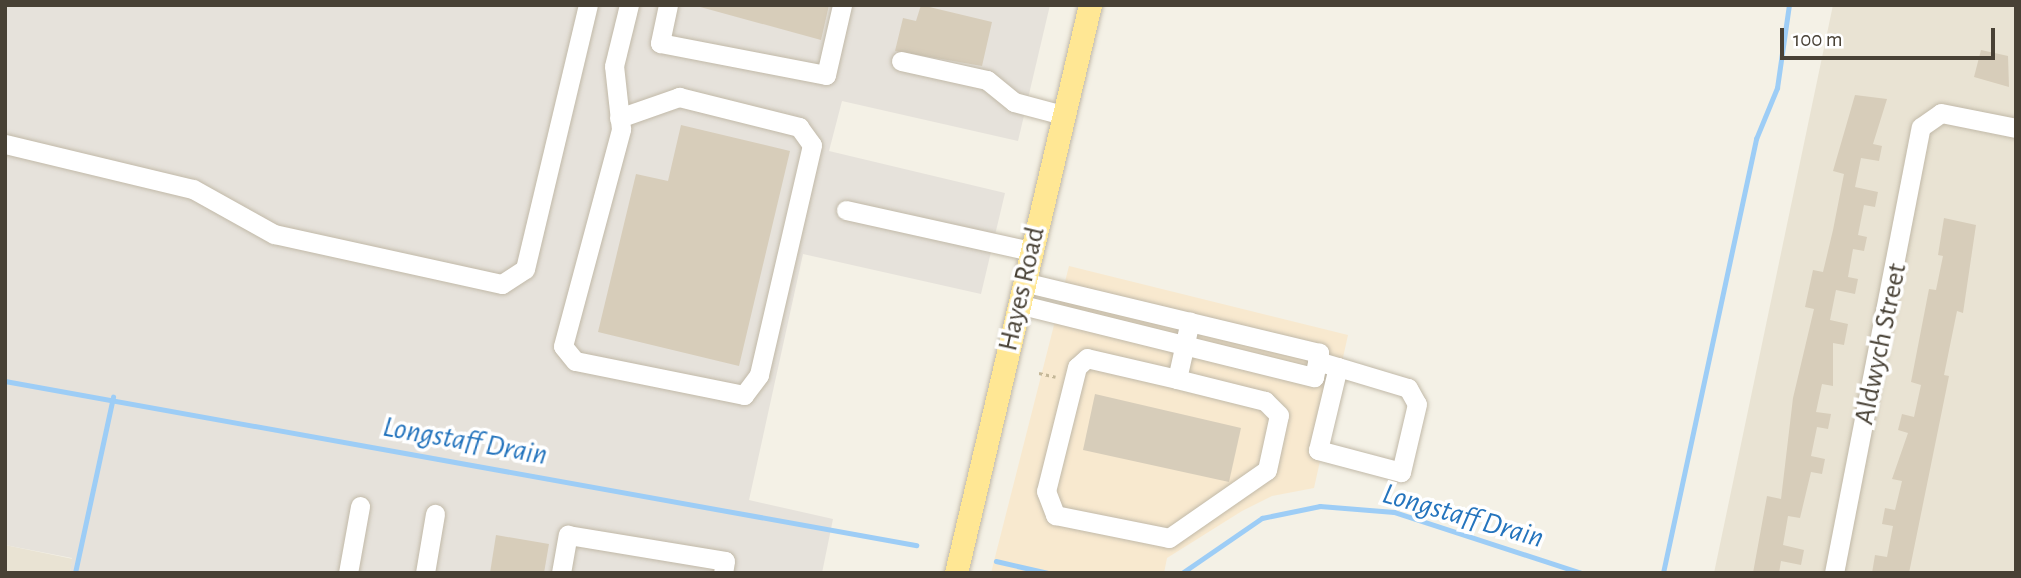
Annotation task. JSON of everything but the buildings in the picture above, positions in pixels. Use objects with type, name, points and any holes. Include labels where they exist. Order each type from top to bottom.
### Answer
[{"type":"main road","name":"Hayes Road","points":[[956,573],[1090,5]]},
{"type":"street","points":[[5,144],[193,189],[274,234],[502,284],[525,269],[589,5]]},
{"type":"street","points":[[620,118],[679,97],[799,127],[812,145],[759,375],[744,395],[575,361],[563,346],[620,118],[614,66],[629,5]]},
{"type":"street","points":[[668,5],[660,43],[826,75],[842,5]]},
{"type":"street","points":[[901,61],[987,80],[1014,102],[1063,115]]},
{"type":"street","name":"Aldwych Street","points":[[1834,573],[1922,127],[1929,117],[1956,114],[2016,128]]},
{"type":"street","points":[[846,210],[1031,251]]},
{"type":"street","points":[[1021,293],[1190,321],[1319,353],[1314,377],[1184,345],[1021,293]]},
{"type":"street","points":[[1177,379],[1190,321]]},
{"type":"street","points":[[1087,358],[1177,379],[1265,401],[1279,415],[1267,470],[1169,538],[1055,515],[1046,491],[1077,367],[1087,358]]},
{"type":"street","points":[[1317,361],[1338,367],[1408,388],[1417,404],[1401,472],[1318,450],[1338,367]]},
{"type":"street","points":[[348,573],[360,506]]},
{"type":"street","points":[[425,573],[435,514]]},
{"type":"street","points":[[561,573],[568,536],[725,561],[723,573]]},
{"type":"shaded area","points":[[5,5],[1050,5],[1018,141],[842,101],[829,151],[1005,193],[981,294],[803,254],[749,500],[833,519],[822,573],[70,573],[72,558],[5,545]]},
{"type":"shaded area","points":[[1833,5],[2016,5],[2016,573],[1714,573]]},
{"type":"shaded area","points":[[1069,266],[1348,335],[1314,488],[1272,496],[1242,511],[1167,558],[1164,573],[991,573]]},
{"type":"shaded area","points":[[5,545],[73,559],[70,573],[5,573]]},
{"type":"waterway","points":[[1663,573],[1756,139],[1777,88],[1789,5]]},
{"type":"waterway","name":"Longstaff Drain","points":[[5,381],[916,545]]},
{"type":"waterway","points":[[75,573],[113,397]]},
{"type":"waterway","name":"Longstaff Drain","points":[[1182,573],[1262,518],[1320,506],[1394,512],[1582,573]]},
{"type":"waterway","name":"Longstaff Drain","points":[[996,561],[1048,573]]}]
